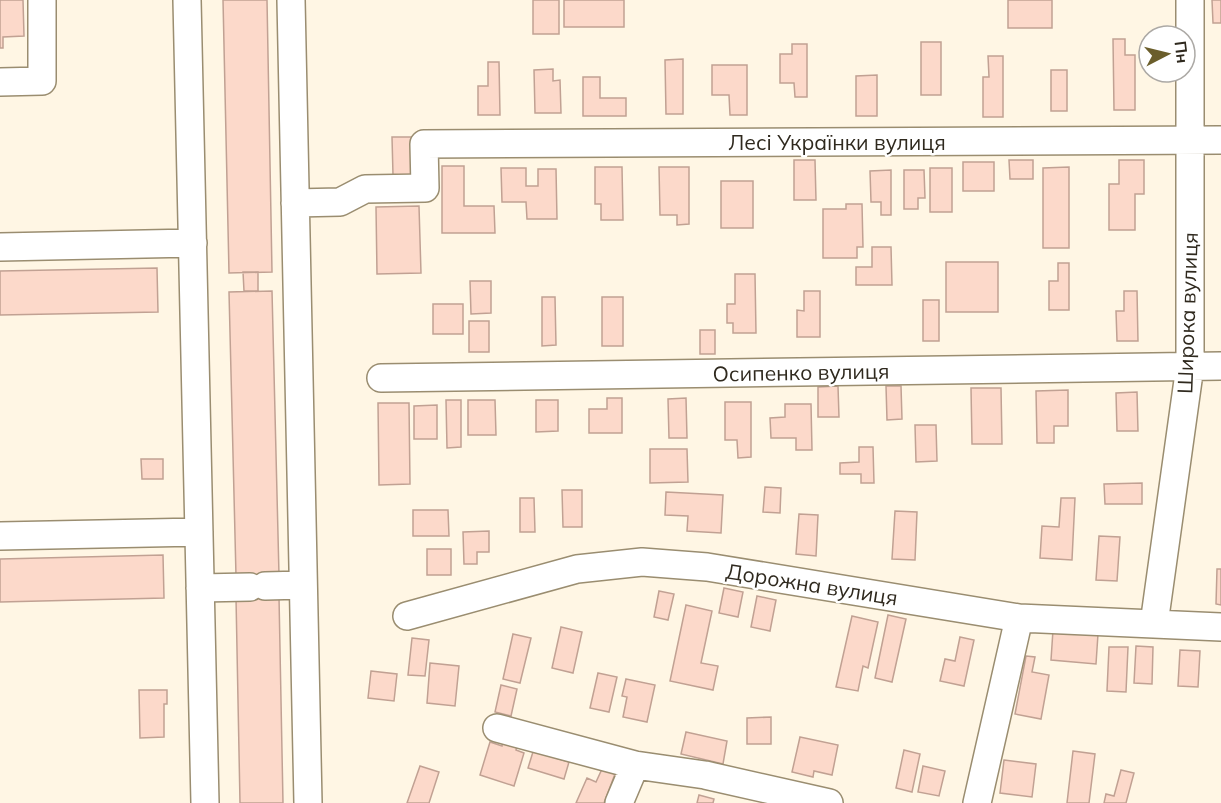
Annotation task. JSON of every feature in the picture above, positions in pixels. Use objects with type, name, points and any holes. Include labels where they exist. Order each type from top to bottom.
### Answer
[{"type":"street","points":[[0,82],[42,81],[42,0]]},
{"type":"street","points":[[188,0],[204,803]]},
{"type":"street","points":[[291,0],[308,803]]},
{"type":"street","name":"Широка вулиця","points":[[1154,624],[1190,366],[1190,0]]},
{"type":"street","name":"Лесі Українки вулиця","points":[[295,203],[340,202],[365,189],[425,188],[424,144],[1221,140]]},
{"type":"street","points":[[0,247],[193,243]]},
{"type":"street","name":"Осипенко вулиця","points":[[381,378],[1221,366]]},
{"type":"street","points":[[0,536],[199,532]]},
{"type":"street","name":"Дорожна вулиця","points":[[407,616],[577,569],[642,562],[707,567],[1019,618],[1221,627]]},
{"type":"street","points":[[200,588],[303,585]]},
{"type":"street","points":[[978,803],[1019,618]]},
{"type":"street","points":[[497,728],[635,765],[705,775],[829,803]]},
{"type":"street","points":[[619,803],[635,765]]},
{"type":"building","points":[[0,0],[23,0],[24,36],[3,37],[3,48],[0,48]]},
{"type":"building","points":[[223,0],[267,0],[272,272],[229,273]]},
{"type":"building","points":[[533,0],[559,0],[559,34],[533,34]]},
{"type":"building","points":[[564,0],[624,0],[624,27],[564,27]]},
{"type":"building","points":[[1008,0],[1052,0],[1052,28],[1008,28]]},
{"type":"building","points":[[1212,0],[1221,0],[1221,23],[1213,23]]},
{"type":"building","points":[[1113,39],[1125,39],[1125,55],[1135,55],[1135,110],[1114,110]]},
{"type":"building","points":[[921,42],[941,42],[941,95],[921,95]]},
{"type":"building","points":[[792,44],[807,44],[807,97],[795,97],[794,83],[780,83],[780,54],[792,54]]},
{"type":"building","points":[[988,56],[1003,56],[1003,117],[983,117],[983,77],[989,77]]},
{"type":"building","points":[[683,59],[683,114],[666,114],[665,60]]},
{"type":"building","points":[[488,62],[499,62],[500,115],[478,115],[478,86],[488,86]]},
{"type":"building","points":[[712,65],[747,65],[747,115],[730,115],[729,95],[712,95]]},
{"type":"building","points":[[553,69],[553,81],[560,80],[561,113],[535,113],[534,70]]},
{"type":"building","points":[[1051,70],[1067,70],[1067,111],[1051,111]]},
{"type":"building","points":[[877,75],[877,116],[856,116],[856,76]]},
{"type":"building","points":[[583,77],[600,77],[600,98],[626,98],[626,116],[583,116]]},
{"type":"building","points":[[392,137],[414,137],[414,174],[393,175]]},
{"type":"building","points":[[794,160],[815,160],[816,200],[794,200]]},
{"type":"building","points":[[1009,160],[1033,160],[1033,179],[1010,179]]},
{"type":"building","points":[[1119,160],[1144,160],[1144,194],[1135,194],[1135,230],[1109,230],[1109,184],[1119,184]]},
{"type":"building","points":[[963,162],[994,162],[994,191],[963,191]]},
{"type":"building","points":[[442,166],[464,166],[464,206],[494,206],[495,233],[442,233]]},
{"type":"building","points":[[595,167],[622,167],[623,220],[601,220],[601,204],[595,204]]},
{"type":"building","points":[[659,167],[689,167],[689,224],[677,225],[677,215],[660,215]]},
{"type":"building","points":[[1069,167],[1069,248],[1043,248],[1043,168]]},
{"type":"building","points":[[501,168],[526,168],[526,186],[538,186],[538,169],[556,169],[557,219],[527,219],[526,202],[502,202]]},
{"type":"building","points":[[930,168],[952,168],[952,212],[930,212]]},
{"type":"building","points":[[891,170],[891,215],[881,215],[881,202],[871,202],[870,171]]},
{"type":"building","points":[[904,170],[924,170],[925,198],[918,198],[918,209],[904,209]]},
{"type":"building","points":[[721,181],[753,181],[753,228],[721,228]]},
{"type":"building","points":[[846,204],[862,204],[863,247],[857,247],[857,258],[823,258],[823,209],[846,209]]},
{"type":"building","points":[[419,206],[421,273],[377,274],[376,207]]},
{"type":"building","points":[[872,247],[891,247],[892,285],[856,285],[856,267],[872,267]]},
{"type":"building","points":[[946,262],[998,262],[998,312],[946,312]]},
{"type":"building","points":[[1058,263],[1069,263],[1069,310],[1049,310],[1049,281],[1058,281]]},
{"type":"building","points":[[157,268],[158,312],[0,315],[0,271]]},
{"type":"building","points":[[243,272],[258,272],[258,291],[244,291]]},
{"type":"building","points":[[735,274],[755,274],[756,333],[733,333],[733,323],[727,323],[727,304],[735,304]]},
{"type":"building","points":[[470,281],[491,281],[491,313],[471,314]]},
{"type":"building","points":[[272,291],[279,575],[236,576],[229,292]]},
{"type":"building","points":[[804,291],[820,291],[820,337],[797,337],[797,310],[804,311]]},
{"type":"building","points":[[1124,291],[1137,291],[1138,341],[1117,341],[1116,311],[1124,311]]},
{"type":"building","points":[[542,297],[555,297],[556,345],[542,346]]},
{"type":"building","points":[[602,297],[623,297],[623,346],[602,346]]},
{"type":"building","points":[[923,300],[939,300],[939,341],[923,341]]},
{"type":"building","points":[[433,304],[463,304],[463,334],[433,334]]},
{"type":"building","points":[[469,321],[489,321],[489,352],[469,352]]},
{"type":"building","points":[[700,330],[715,330],[715,354],[700,354]]},
{"type":"building","points":[[838,386],[839,417],[818,417],[818,387]]},
{"type":"building","points":[[886,386],[901,386],[902,419],[887,420]]},
{"type":"building","points":[[971,388],[1001,388],[1002,444],[972,444]]},
{"type":"building","points":[[1068,390],[1068,426],[1054,426],[1054,443],[1037,443],[1036,391]]},
{"type":"building","points":[[1137,392],[1138,431],[1117,431],[1116,393]]},
{"type":"building","points":[[607,398],[622,398],[622,433],[589,433],[589,409],[607,409]]},
{"type":"building","points":[[686,398],[687,438],[669,438],[668,399]]},
{"type":"building","points":[[446,400],[461,400],[461,447],[447,448]]},
{"type":"building","points":[[468,400],[495,400],[496,435],[468,435]]},
{"type":"building","points":[[536,400],[558,400],[558,431],[536,432]]},
{"type":"building","points":[[725,402],[751,402],[751,457],[738,458],[737,440],[725,440]]},
{"type":"building","points":[[378,403],[409,403],[410,484],[379,485]]},
{"type":"building","points":[[785,404],[811,404],[812,450],[796,450],[796,438],[771,438],[770,418],[785,417]]},
{"type":"building","points":[[437,405],[437,439],[414,439],[414,406]]},
{"type":"building","points":[[915,425],[936,425],[937,461],[916,462]]},
{"type":"building","points":[[859,447],[873,447],[874,483],[861,483],[861,474],[840,474],[840,463],[859,462]]},
{"type":"building","points":[[650,449],[687,449],[688,482],[650,483]]},
{"type":"building","points":[[141,459],[163,459],[163,479],[142,479]]},
{"type":"building","points":[[1142,483],[1142,504],[1105,504],[1104,484]]},
{"type":"building","points":[[765,487],[781,488],[780,513],[763,512]]},
{"type":"building","points":[[562,490],[582,490],[582,527],[563,527]]},
{"type":"building","points":[[666,492],[723,495],[721,533],[687,531],[688,516],[665,515]]},
{"type":"building","points":[[520,498],[534,498],[535,532],[520,532]]},
{"type":"building","points":[[1061,498],[1075,498],[1072,560],[1040,558],[1042,526],[1059,527]]},
{"type":"building","points":[[413,510],[448,510],[449,536],[413,536]]},
{"type":"building","points":[[895,511],[917,512],[915,560],[892,559]]},
{"type":"building","points":[[799,514],[818,515],[816,556],[796,554]]},
{"type":"building","points":[[489,531],[489,552],[477,552],[477,564],[464,564],[463,532]]},
{"type":"building","points":[[1099,536],[1120,537],[1117,581],[1096,580]]},
{"type":"building","points":[[427,549],[451,549],[451,575],[427,575]]},
{"type":"building","points":[[163,555],[164,598],[0,602],[0,559]]},
{"type":"building","points":[[1217,569],[1221,569],[1221,605],[1216,604]]},
{"type":"building","points":[[724,588],[743,592],[738,617],[719,613]]},
{"type":"building","points":[[659,591],[674,594],[668,620],[654,617]]},
{"type":"building","points":[[757,596],[776,600],[770,631],[751,627]]},
{"type":"building","points":[[279,597],[283,803],[240,803],[236,598]]},
{"type":"building","points":[[686,605],[712,611],[701,663],[718,666],[713,690],[670,681]]},
{"type":"building","points":[[888,615],[906,619],[892,682],[875,678]]},
{"type":"building","points":[[852,616],[878,622],[868,668],[863,666],[858,691],[836,687]]},
{"type":"building","points":[[561,627],[582,632],[573,673],[552,668]]},
{"type":"building","points":[[1053,630],[1098,634],[1096,664],[1051,660]]},
{"type":"building","points":[[513,634],[531,638],[520,683],[503,679]]},
{"type":"building","points":[[960,637],[974,640],[964,686],[940,681],[945,659],[955,661]]},
{"type":"building","points":[[412,638],[429,640],[425,676],[408,675]]},
{"type":"building","points":[[1136,646],[1153,647],[1152,684],[1134,683]]},
{"type":"building","points":[[1109,647],[1128,647],[1126,692],[1107,691]]},
{"type":"building","points":[[1180,650],[1200,651],[1198,687],[1178,686]]},
{"type":"building","points":[[1026,656],[1035,657],[1032,672],[1049,675],[1041,719],[1015,714]]},
{"type":"building","points":[[430,663],[459,666],[455,706],[427,703]]},
{"type":"building","points":[[371,671],[397,674],[394,701],[368,698]]},
{"type":"building","points":[[598,673],[617,677],[609,712],[590,708]]},
{"type":"building","points":[[626,679],[655,685],[647,722],[623,717],[627,697],[622,696]]},
{"type":"building","points":[[501,685],[517,689],[511,716],[495,712]]},
{"type":"building","points":[[139,690],[167,690],[167,704],[164,704],[164,737],[140,738]]},
{"type":"building","points":[[771,717],[771,744],[747,744],[747,718]]},
{"type":"building","points":[[686,732],[727,741],[723,764],[681,754]]},
{"type":"building","points":[[800,737],[838,745],[832,775],[814,771],[813,777],[792,772]]},
{"type":"building","points":[[537,739],[556,758],[569,762],[564,779],[528,768]]},
{"type":"building","points":[[503,740],[517,745],[516,750],[524,753],[514,786],[480,775],[490,742],[502,746]]},
{"type":"building","points":[[904,750],[920,754],[912,792],[896,788]]},
{"type":"building","points":[[1073,751],[1095,754],[1089,803],[1067,803]]},
{"type":"building","points":[[1004,760],[1036,764],[1032,797],[1000,793]]},
{"type":"building","points":[[420,766],[439,772],[429,803],[407,803]]},
{"type":"building","points":[[923,766],[945,771],[939,796],[918,792]]},
{"type":"building","points":[[602,769],[615,774],[604,803],[576,803],[587,778],[596,782]]},
{"type":"building","points":[[1121,770],[1134,773],[1126,803],[1104,803],[1106,794],[1114,796]]},
{"type":"building","points":[[699,795],[714,799],[713,803],[697,803]]}]
